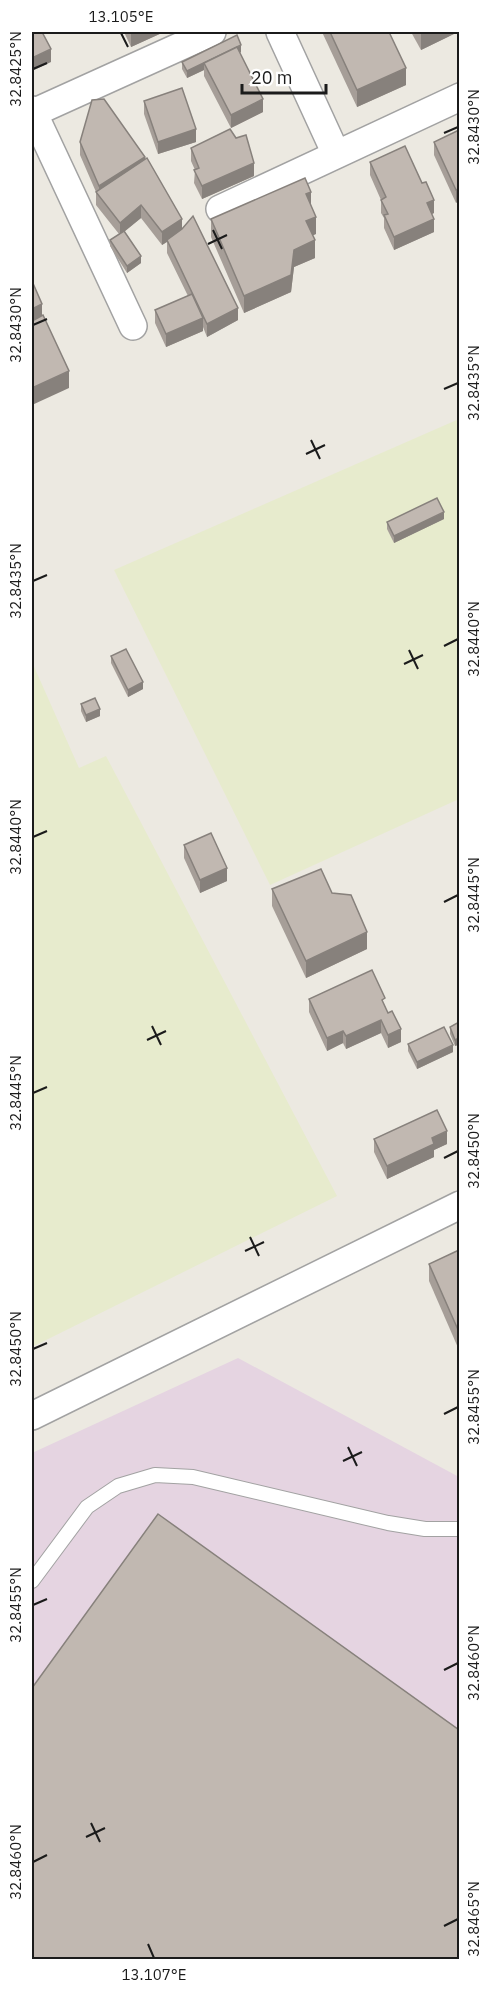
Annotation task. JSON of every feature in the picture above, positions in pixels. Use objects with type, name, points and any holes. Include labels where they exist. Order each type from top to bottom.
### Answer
[{"type":"street","points":[[133,326],[32,112],[212,32]]},
{"type":"street","points":[[280,32],[336,154]]},
{"type":"street","points":[[220,209],[459,97]]},
{"type":"street","points":[[32,1416],[459,1205]]},
{"type":"lane","points":[[32,1581],[87,1507],[118,1486],[155,1475],[193,1477],[388,1523],[425,1529],[459,1529]]},
{"type":"shaded area","points":[[238,1358],[459,1477],[459,1959],[32,1959],[32,1453]]},
{"type":"green space","points":[[459,419],[459,799],[270,885],[114,570]]},
{"type":"green space","points":[[32,662],[79,768],[106,756],[337,1196],[32,1347]]},
{"type":"building","points":[[32,32],[42,32],[51,49],[32,58]]},
{"type":"building","points":[[330,32],[389,32],[406,68],[357,90]]},
{"type":"building","points":[[237,35],[241,45],[187,71],[182,62]]},
{"type":"building","points":[[237,47],[263,99],[231,115],[204,63]]},
{"type":"building","points":[[182,88],[196,129],[158,142],[144,101]]},
{"type":"building","points":[[104,99],[145,157],[99,186],[80,142],[92,100]]},
{"type":"building","points":[[230,129],[236,138],[246,135],[254,163],[202,186],[194,170],[199,168],[191,148]]},
{"type":"building","points":[[459,130],[459,188],[456,190],[434,142]]},
{"type":"building","points":[[405,146],[422,183],[426,182],[434,200],[427,203],[434,219],[394,237],[384,215],[388,214],[381,200],[386,197],[370,162]]},
{"type":"building","points":[[147,158],[182,219],[162,232],[141,205],[120,223],[96,192]]},
{"type":"building","points":[[305,178],[311,192],[306,194],[316,217],[306,221],[315,240],[294,250],[291,275],[244,296],[211,219]]},
{"type":"building","points":[[193,216],[238,308],[207,324],[167,240],[182,229]]},
{"type":"building","points":[[124,231],[141,256],[127,266],[110,240]]},
{"type":"building","points":[[32,281],[42,304],[32,309]]},
{"type":"building","points":[[192,294],[203,318],[166,334],[155,310]]},
{"type":"building","points":[[43,315],[69,371],[32,388],[32,321]]},
{"type":"building","points":[[437,498],[444,512],[394,536],[387,522]]},
{"type":"building","points":[[126,649],[143,682],[128,690],[111,656]]},
{"type":"building","points":[[95,698],[100,709],[86,715],[81,704]]},
{"type":"building","points":[[211,833],[227,868],[200,880],[184,845]]},
{"type":"building","points":[[321,869],[332,893],[351,895],[367,932],[306,961],[272,889]]},
{"type":"building","points":[[372,970],[385,998],[382,1000],[388,1013],[392,1011],[401,1029],[388,1035],[381,1020],[346,1036],[343,1031],[327,1038],[309,999]]},
{"type":"building","points":[[459,1022],[459,1038],[455,1040],[450,1027]]},
{"type":"building","points":[[444,1027],[453,1045],[417,1062],[408,1044]]},
{"type":"building","points":[[437,1110],[447,1131],[432,1138],[434,1144],[387,1166],[374,1139]]},
{"type":"building","points":[[459,1250],[459,1332],[429,1264]]},
{"type":"building","points":[[158,1514],[459,1730],[459,1959],[32,1959],[32,1688]]}]
